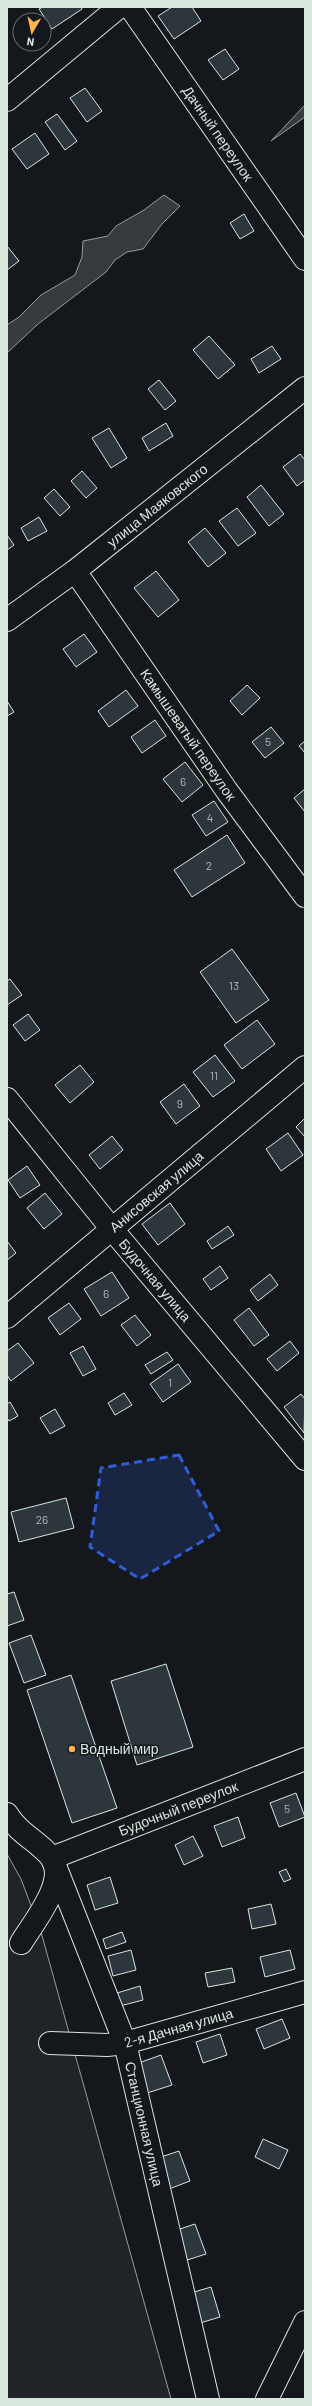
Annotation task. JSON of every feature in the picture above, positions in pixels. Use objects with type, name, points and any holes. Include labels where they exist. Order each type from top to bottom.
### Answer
[{"type":"street","points":[[7,100],[119,7]]},
{"type":"street","name":"Дачный переулок","points":[[130,7],[305,259]]},
{"type":"street","name":"улица Маяковского","points":[[7,620],[75,571],[305,388]]},
{"type":"street","name":"Камышеватый переулок","points":[[75,571],[227,791],[305,896]]},
{"type":"street","name":"Анисовская улица","points":[[7,1317],[111,1228],[305,1067]]},
{"type":"street","name":"Будочная улица","points":[[7,1099],[111,1228],[305,1459]]},
{"type":"street","name":"Будочный переулок","points":[[52,1858],[305,1759]]},
{"type":"street","name":"Станционная улица","points":[[7,1814],[16,1828],[52,1858],[125,2043],[208,2399]]},
{"type":"street","points":[[21,1943],[55,1888],[56,1873],[52,1858]]},
{"type":"street","name":"2-я Дачная улица","points":[[50,2043],[108,2045],[125,2043],[305,1992]]},
{"type":"street","points":[[267,2399],[305,2322]]},
{"type":"highlighted area","points":[[179,1455],[219,1531],[140,1579],[90,1547],[101,1468]]},
{"type":"shaded area","points":[[305,105],[305,117],[271,141]]},
{"type":"shaded area","points":[[164,195],[180,206],[162,224],[143,249],[127,252],[115,260],[106,272],[38,324],[7,353],[7,325],[19,317],[41,295],[75,275],[82,257],[83,241],[108,236],[116,226],[144,210]]},
{"type":"shaded area","points":[[7,1854],[21,1879],[41,1932],[171,2399],[7,2399]]},
{"type":"building","points":[[43,7],[81,7],[82,9],[52,29],[52,12],[41,12],[39,9]]},
{"type":"building","points":[[172,7],[192,7],[201,21],[174,39],[158,16]]},
{"type":"building","points":[[225,49],[239,69],[223,80],[208,60]]},
{"type":"building","points":[[85,88],[102,111],[87,122],[70,98]]},
{"type":"building","points":[[57,114],[77,141],[65,150],[45,122]]},
{"type":"building","points":[[35,133],[49,154],[27,169],[12,149]]},
{"type":"building","points":[[244,214],[254,231],[240,239],[230,223]]},
{"type":"building","points":[[7,246],[19,261],[7,270]]},
{"type":"building","points":[[209,336],[235,365],[218,379],[193,350]]},
{"type":"building","points":[[272,346],[281,359],[259,373],[251,359]]},
{"type":"building","points":[[159,380],[176,401],[165,410],[148,389]]},
{"type":"building","points":[[166,423],[173,436],[149,451],[142,438]]},
{"type":"building","points":[[109,428],[127,458],[111,468],[92,438]]},
{"type":"building","points":[[300,454],[305,460],[305,480],[297,486],[283,467]]},
{"type":"building","points":[[82,471],[97,488],[86,498],[71,481]]},
{"type":"building","points":[[261,485],[284,514],[269,526],[247,497]]},
{"type":"building","points":[[54,489],[70,507],[60,516],[44,498]]},
{"type":"building","points":[[237,508],[256,533],[238,546],[219,521]]},
{"type":"building","points":[[39,517],[47,531],[28,541],[21,528]]},
{"type":"building","points":[[205,528],[226,553],[208,567],[188,542]]},
{"type":"building","points":[[7,535],[14,545],[7,550]]},
{"type":"building","points":[[156,571],[179,600],[158,617],[134,588]]},
{"type":"building","points":[[84,634],[97,652],[76,667],[63,649]]},
{"type":"building","points":[[247,685],[260,698],[242,715],[230,701]]},
{"type":"building","points":[[126,690],[138,706],[109,727],[98,711]]},
{"type":"building","points":[[7,701],[14,712],[7,716]]},
{"type":"building","points":[[155,720],[166,736],[142,753],[131,737]]},
{"type":"building","points":[[271,727],[284,743],[265,758],[252,742]]},
{"type":"building","points":[[305,741],[305,753],[299,746]]},
{"type":"building","points":[[185,762],[203,785],[182,802],[163,779]]},
{"type":"building","points":[[305,789],[305,812],[294,798]]},
{"type":"building","points":[[214,801],[228,822],[206,836],[192,815]]},
{"type":"building","points":[[227,835],[245,863],[192,897],[174,870]]},
{"type":"building","points":[[232,949],[269,1000],[236,1023],[200,972]]},
{"type":"building","points":[[10,979],[22,995],[7,1005],[7,981]]},
{"type":"building","points":[[28,1014],[40,1030],[25,1041],[13,1025]]},
{"type":"building","points":[[257,1020],[275,1044],[242,1069],[224,1045]]},
{"type":"building","points":[[215,1055],[235,1081],[213,1097],[193,1072]]},
{"type":"building","points":[[80,1065],[94,1082],[70,1103],[55,1085]]},
{"type":"building","points":[[184,1084],[200,1106],[176,1124],[160,1102]]},
{"type":"building","points":[[305,1118],[305,1137],[296,1127]]},
{"type":"building","points":[[288,1133],[303,1155],[281,1171],[266,1149]]},
{"type":"building","points":[[112,1136],[123,1150],[100,1169],[89,1155]]},
{"type":"building","points":[[27,1166],[40,1185],[20,1198],[8,1180]]},
{"type":"building","points":[[45,1193],[62,1214],[44,1229],[27,1208]]},
{"type":"building","points":[[170,1203],[185,1224],[158,1245],[142,1224]]},
{"type":"building","points":[[228,1226],[234,1235],[212,1249],[207,1241]]},
{"type":"building","points":[[7,1241],[16,1253],[7,1260]]},
{"type":"building","points":[[220,1266],[228,1278],[211,1290],[203,1279]]},
{"type":"building","points":[[112,1272],[129,1298],[101,1316],[84,1289]]},
{"type":"building","points":[[270,1274],[278,1285],[258,1301],[250,1290]]},
{"type":"building","points":[[69,1303],[81,1319],[60,1335],[48,1318]]},
{"type":"building","points":[[249,1308],[269,1335],[254,1346],[234,1320]]},
{"type":"building","points":[[135,1315],[151,1335],[137,1346],[121,1325]]},
{"type":"building","points":[[290,1341],[299,1353],[277,1371],[267,1359]]},
{"type":"building","points":[[18,1343],[34,1363],[11,1381],[7,1375],[7,1351]]},
{"type":"building","points":[[83,1346],[96,1369],[83,1376],[70,1353]]},
{"type":"building","points":[[167,1352],[173,1360],[151,1374],[145,1365]]},
{"type":"building","points":[[178,1364],[191,1382],[163,1402],[150,1384]]},
{"type":"building","points":[[124,1393],[132,1405],[115,1415],[108,1403]]},
{"type":"building","points":[[301,1394],[305,1399],[304,1433],[284,1407]]},
{"type":"building","points":[[10,1402],[18,1416],[9,1421],[7,1418],[7,1404]]},
{"type":"building","points":[[55,1409],[65,1426],[50,1434],[40,1418]]},
{"type":"building","points":[[66,1498],[74,1528],[19,1542],[11,1512]]},
{"type":"building","points":[[14,1592],[24,1620],[7,1626],[7,1594]]},
{"type":"building","points":[[31,1635],[46,1675],[24,1683],[9,1643]]},
{"type":"building","points":[[166,1664],[193,1747],[137,1765],[111,1681]]},
{"type":"building","name":"Водный мир","points":[[71,1675],[117,1808],[72,1823],[27,1690]]},
{"type":"building","points":[[296,1793],[305,1817],[279,1827],[270,1803]]},
{"type":"building","points":[[238,1817],[245,1838],[222,1847],[214,1826]]},
{"type":"building","points":[[193,1836],[203,1856],[184,1865],[175,1845]]},
{"type":"building","points":[[286,1869],[291,1879],[284,1882],[279,1872]]},
{"type":"building","points":[[110,1877],[118,1903],[95,1910],[87,1885]]},
{"type":"building","points":[[271,1904],[276,1924],[252,1929],[248,1909]]},
{"type":"building","points":[[122,1932],[126,1942],[106,1949],[103,1939]]},
{"type":"building","points":[[131,1950],[136,1970],[113,1976],[108,1956]]},
{"type":"building","points":[[290,1950],[295,1969],[265,1977],[260,1957]]},
{"type":"building","points":[[232,1968],[235,1982],[208,1987],[205,1973]]},
{"type":"building","points":[[140,1986],[143,2000],[120,2006],[117,1993]]},
{"type":"building","points":[[282,2019],[290,2038],[264,2049],[256,2029]]},
{"type":"building","points":[[220,2034],[227,2055],[203,2063],[196,2042]]},
{"type":"building","points":[[161,2055],[172,2085],[144,2094],[133,2065]]},
{"type":"building","points":[[263,2139],[288,2150],[279,2169],[255,2157]]},
{"type":"building","points":[[179,2151],[190,2181],[169,2189],[158,2158]]},
{"type":"building","points":[[195,2224],[206,2254],[184,2261],[174,2231]]},
{"type":"building","points":[[211,2287],[220,2317],[200,2323],[191,2293]]},
{"type":"place","name":"Водный мир","points":[[72,1749]]}]
